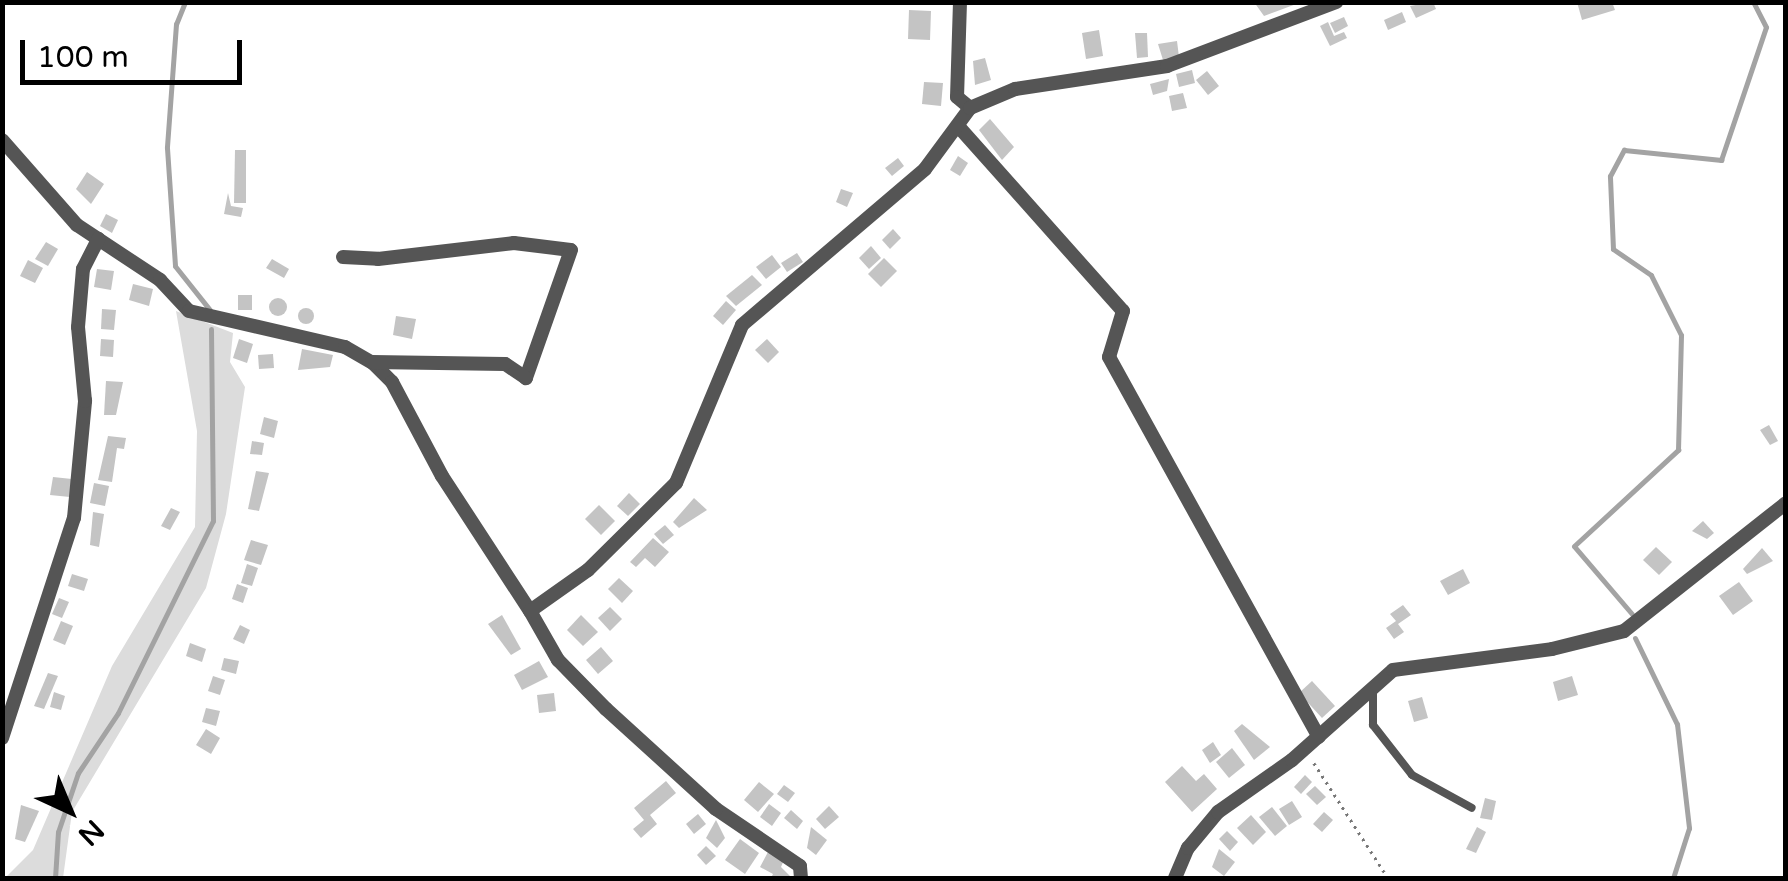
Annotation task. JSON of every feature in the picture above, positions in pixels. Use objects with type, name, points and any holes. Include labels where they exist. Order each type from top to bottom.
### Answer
[{"type":"street","points":[[960,2],[956,98],[970,108]]},
{"type":"street","points":[[530,611],[588,570],[676,483],[742,325],[926,169],[970,108],[1014,89],[1167,66],[1336,2]]},
{"type":"street","points":[[958,126],[1123,311],[1109,357],[1319,738]]},
{"type":"street","points":[[2,140],[29,177],[98,239],[160,280],[189,312],[345,347],[372,362],[392,382],[442,476],[558,660],[716,809],[800,866],[802,878]]},
{"type":"street","points":[[2,738],[74,518],[85,401],[78,327],[84,269],[98,239]]},
{"type":"street","points":[[343,256],[378,259],[514,243],[570,250],[526,378],[504,364],[372,362]]},
{"type":"street","points":[[1174,878],[1188,848],[1218,812],[1305,750],[1373,694],[1392,670],[1552,650],[1624,631],[1786,503]]},
{"type":"lane","points":[[1373,694],[1373,725],[1412,775],[1472,808]]},
{"type":"path","points":[[1305,750],[1388,878]]},
{"type":"shaded area","points":[[176,311],[233,333],[230,362],[245,387],[226,514],[206,588],[72,812],[63,878],[5,878],[33,850],[112,666],[195,527],[197,431]]},
{"type":"building","points":[[1254,2],[1299,2],[1299,3],[1264,16]]},
{"type":"building","points":[[1433,2],[1436,9],[1416,18],[1410,6]]},
{"type":"building","points":[[1577,2],[1612,2],[1615,10],[1582,20]]},
{"type":"building","points":[[909,10],[931,11],[930,40],[908,39]]},
{"type":"building","points":[[1402,12],[1406,22],[1388,30],[1384,20]]},
{"type":"building","points":[[1344,17],[1348,26],[1335,33],[1330,23]]},
{"type":"building","points":[[1328,22],[1334,36],[1344,32],[1347,38],[1330,46],[1320,26]]},
{"type":"building","points":[[1099,30],[1103,56],[1086,59],[1082,33]]},
{"type":"building","points":[[1135,33],[1147,33],[1148,57],[1137,58]]},
{"type":"building","points":[[1177,41],[1179,57],[1163,60],[1158,44]]},
{"type":"building","points":[[985,58],[991,80],[975,85],[973,61]]},
{"type":"building","points":[[1192,70],[1195,83],[1179,87],[1176,74]]},
{"type":"building","points":[[1207,71],[1219,86],[1208,95],[1196,80]]},
{"type":"building","points":[[1169,79],[1167,91],[1153,95],[1150,84]]},
{"type":"building","points":[[924,82],[943,83],[941,106],[922,104]]},
{"type":"building","points":[[1183,93],[1187,108],[1172,111],[1169,96]]},
{"type":"building","points":[[990,119],[1014,147],[1002,160],[979,130]]},
{"type":"building","points":[[235,150],[246,150],[246,203],[234,203]]},
{"type":"building","points":[[958,156],[968,163],[960,176],[950,170]]},
{"type":"building","points":[[898,158],[904,166],[892,176],[885,168]]},
{"type":"building","points":[[87,172],[104,184],[91,204],[76,189]]},
{"type":"building","points":[[841,189],[853,193],[847,207],[836,202]]},
{"type":"building","points":[[228,193],[231,206],[243,208],[241,217],[224,214]]},
{"type":"building","points":[[106,214],[118,220],[112,233],[100,226]]},
{"type":"building","points":[[893,229],[901,238],[890,249],[882,240]]},
{"type":"building","points":[[46,242],[58,249],[48,266],[35,259]]},
{"type":"building","points":[[871,246],[881,258],[869,269],[859,258]]},
{"type":"building","points":[[797,253],[803,262],[787,272],[781,263]]},
{"type":"building","points":[[772,255],[781,267],[766,279],[756,267]]},
{"type":"building","points":[[884,258],[897,271],[881,287],[868,274]]},
{"type":"building","points":[[272,259],[289,269],[284,278],[266,268]]},
{"type":"building","points":[[28,260],[43,268],[35,283],[20,276]]},
{"type":"building","points":[[97,269],[114,271],[111,290],[94,287]]},
{"type":"building","points":[[752,275],[762,285],[736,306],[726,296]]},
{"type":"building","points":[[133,284],[153,289],[149,306],[129,300]]},
{"type":"building","points":[[238,295],[252,295],[252,310],[238,310]]},
{"type":"building","points":[[278,298],[287,307],[278,316],[269,307]]},
{"type":"building","points":[[726,301],[736,310],[723,325],[713,316]]},
{"type":"building","points":[[306,308],[314,316],[306,324],[298,316]]},
{"type":"building","points":[[102,309],[116,310],[114,330],[101,329]]},
{"type":"building","points":[[396,316],[416,319],[412,339],[393,335]]},
{"type":"building","points":[[101,339],[114,340],[113,357],[100,356]]},
{"type":"building","points":[[239,339],[253,344],[247,363],[233,358]]},
{"type":"building","points":[[767,339],[779,352],[768,363],[755,350]]},
{"type":"building","points":[[302,349],[333,355],[330,367],[298,370]]},
{"type":"building","points":[[273,354],[274,368],[259,369],[258,355]]},
{"type":"building","points":[[106,381],[123,382],[116,415],[104,415]]},
{"type":"building","points":[[264,417],[278,421],[274,438],[260,434]]},
{"type":"building","points":[[1769,425],[1778,441],[1770,445],[1760,430]]},
{"type":"building","points":[[108,436],[126,438],[124,449],[117,448],[112,482],[98,480]]},
{"type":"building","points":[[252,441],[264,443],[262,455],[250,454]]},
{"type":"building","points":[[256,471],[269,473],[259,511],[248,509]]},
{"type":"building","points":[[53,477],[72,479],[70,497],[50,495]]},
{"type":"building","points":[[94,483],[109,486],[105,506],[90,503]]},
{"type":"building","points":[[629,493],[640,504],[628,516],[617,506]]},
{"type":"building","points":[[694,498],[707,510],[679,528],[673,522]]},
{"type":"building","points":[[599,505],[615,521],[601,535],[585,519]]},
{"type":"building","points":[[171,508],[180,512],[170,530],[161,526]]},
{"type":"building","points":[[93,512],[104,514],[99,547],[90,545]]},
{"type":"building","points":[[1703,521],[1714,533],[1707,539],[1692,531]]},
{"type":"building","points":[[665,525],[674,535],[663,544],[654,534]]},
{"type":"building","points":[[653,538],[669,552],[655,567],[645,558],[636,567],[630,562]]},
{"type":"building","points":[[251,540],[268,545],[261,565],[244,560]]},
{"type":"building","points":[[1656,547],[1672,562],[1659,575],[1643,560]]},
{"type":"building","points":[[1762,548],[1773,561],[1747,574],[1743,569]]},
{"type":"building","points":[[247,564],[258,568],[252,586],[241,583]]},
{"type":"building","points":[[1463,569],[1470,583],[1448,595],[1440,581]]},
{"type":"building","points":[[72,574],[88,579],[84,591],[68,586]]},
{"type":"building","points":[[619,578],[633,591],[622,603],[608,589]]},
{"type":"building","points":[[1739,582],[1753,601],[1733,615],[1719,596]]},
{"type":"building","points":[[237,584],[248,588],[243,603],[232,599]]},
{"type":"building","points":[[59,598],[69,602],[62,618],[52,614]]},
{"type":"building","points":[[1403,605],[1411,615],[1398,624],[1404,632],[1394,639],[1386,628],[1396,621],[1390,614]]},
{"type":"building","points":[[610,607],[622,619],[610,631],[598,618]]},
{"type":"building","points":[[502,615],[521,649],[511,655],[488,624]]},
{"type":"building","points":[[581,615],[598,632],[583,646],[567,630]]},
{"type":"building","points":[[61,621],[73,626],[65,645],[53,640]]},
{"type":"building","points":[[240,625],[250,630],[244,644],[233,639]]},
{"type":"building","points":[[190,643],[206,649],[202,662],[186,656]]},
{"type":"building","points":[[601,647],[613,661],[598,674],[586,660]]},
{"type":"building","points":[[224,658],[239,661],[236,674],[221,670]]},
{"type":"building","points":[[539,661],[548,677],[522,690],[514,675]]},
{"type":"building","points":[[48,673],[58,676],[44,709],[34,706]]},
{"type":"building","points":[[213,676],[225,680],[220,695],[208,691]]},
{"type":"building","points":[[1572,676],[1578,695],[1558,701],[1553,682]]},
{"type":"building","points":[[1312,681],[1335,706],[1322,718],[1299,693]]},
{"type":"building","points":[[54,692],[65,696],[61,710],[50,707]]},
{"type":"building","points":[[554,693],[556,711],[539,713],[537,695]]},
{"type":"building","points":[[1422,697],[1428,718],[1414,722],[1408,701]]},
{"type":"building","points":[[206,708],[220,711],[216,726],[202,722]]},
{"type":"building","points":[[1242,724],[1270,747],[1254,760],[1234,731]]},
{"type":"building","points":[[206,729],[220,738],[211,754],[196,745]]},
{"type":"building","points":[[1213,742],[1221,755],[1210,763],[1202,750]]},
{"type":"building","points":[[1232,748],[1245,765],[1229,778],[1216,762]]},
{"type":"building","points":[[1182,766],[1196,781],[1204,774],[1217,789],[1192,812],[1165,782]]},
{"type":"building","points":[[1305,775],[1312,782],[1301,794],[1294,787]]},
{"type":"building","points":[[666,781],[676,793],[650,815],[657,824],[641,838],[633,829],[644,820],[634,808]]},
{"type":"building","points":[[759,782],[774,794],[758,812],[744,800]]},
{"type":"building","points":[[784,785],[795,793],[788,802],[777,794]]},
{"type":"building","points":[[1315,786],[1326,797],[1317,805],[1306,794]]},
{"type":"building","points":[[1485,798],[1496,801],[1492,820],[1480,818]]},
{"type":"building","points":[[1292,801],[1302,817],[1289,825],[1279,809]]},
{"type":"building","points":[[769,804],[781,813],[772,826],[760,817]]},
{"type":"building","points":[[21,805],[39,811],[25,842],[15,839]]},
{"type":"building","points":[[829,806],[839,817],[825,829],[816,819]]},
{"type":"building","points":[[1272,807],[1287,826],[1275,836],[1259,817]]},
{"type":"building","points":[[791,810],[803,821],[797,829],[784,818]]},
{"type":"building","points":[[1324,812],[1333,820],[1322,832],[1313,824]]},
{"type":"building","points":[[698,814],[706,824],[694,834],[686,824]]},
{"type":"building","points":[[1251,815],[1266,832],[1253,845],[1237,828]]},
{"type":"building","points":[[716,820],[725,838],[717,848],[706,838]]},
{"type":"building","points":[[811,827],[827,840],[816,855],[807,848]]},
{"type":"building","points":[[1477,827],[1486,832],[1476,853],[1466,849]]},
{"type":"building","points":[[1227,831],[1238,842],[1230,851],[1219,839]]},
{"type":"building","points":[[740,839],[759,853],[745,874],[725,860]]},
{"type":"building","points":[[706,846],[716,856],[706,865],[697,855]]},
{"type":"building","points":[[1219,849],[1235,862],[1224,876],[1212,867]]},
{"type":"building","points":[[768,852],[784,860],[781,867],[792,878],[771,878],[773,874],[760,867]]},
{"type":"waterway","points":[[185,2],[176,24],[167,148],[175,266],[210,310]]},
{"type":"waterway","points":[[1632,614],[1574,546],[1678,450],[1681,335],[1651,275],[1613,249],[1610,176],[1624,150],[1721,160],[1766,27],[1753,2]]},
{"type":"waterway","points":[[55,878],[58,832],[78,773],[118,713],[213,521],[211,329]]},
{"type":"waterway","points":[[1635,638],[1677,724],[1689,828],[1673,878]]}]
